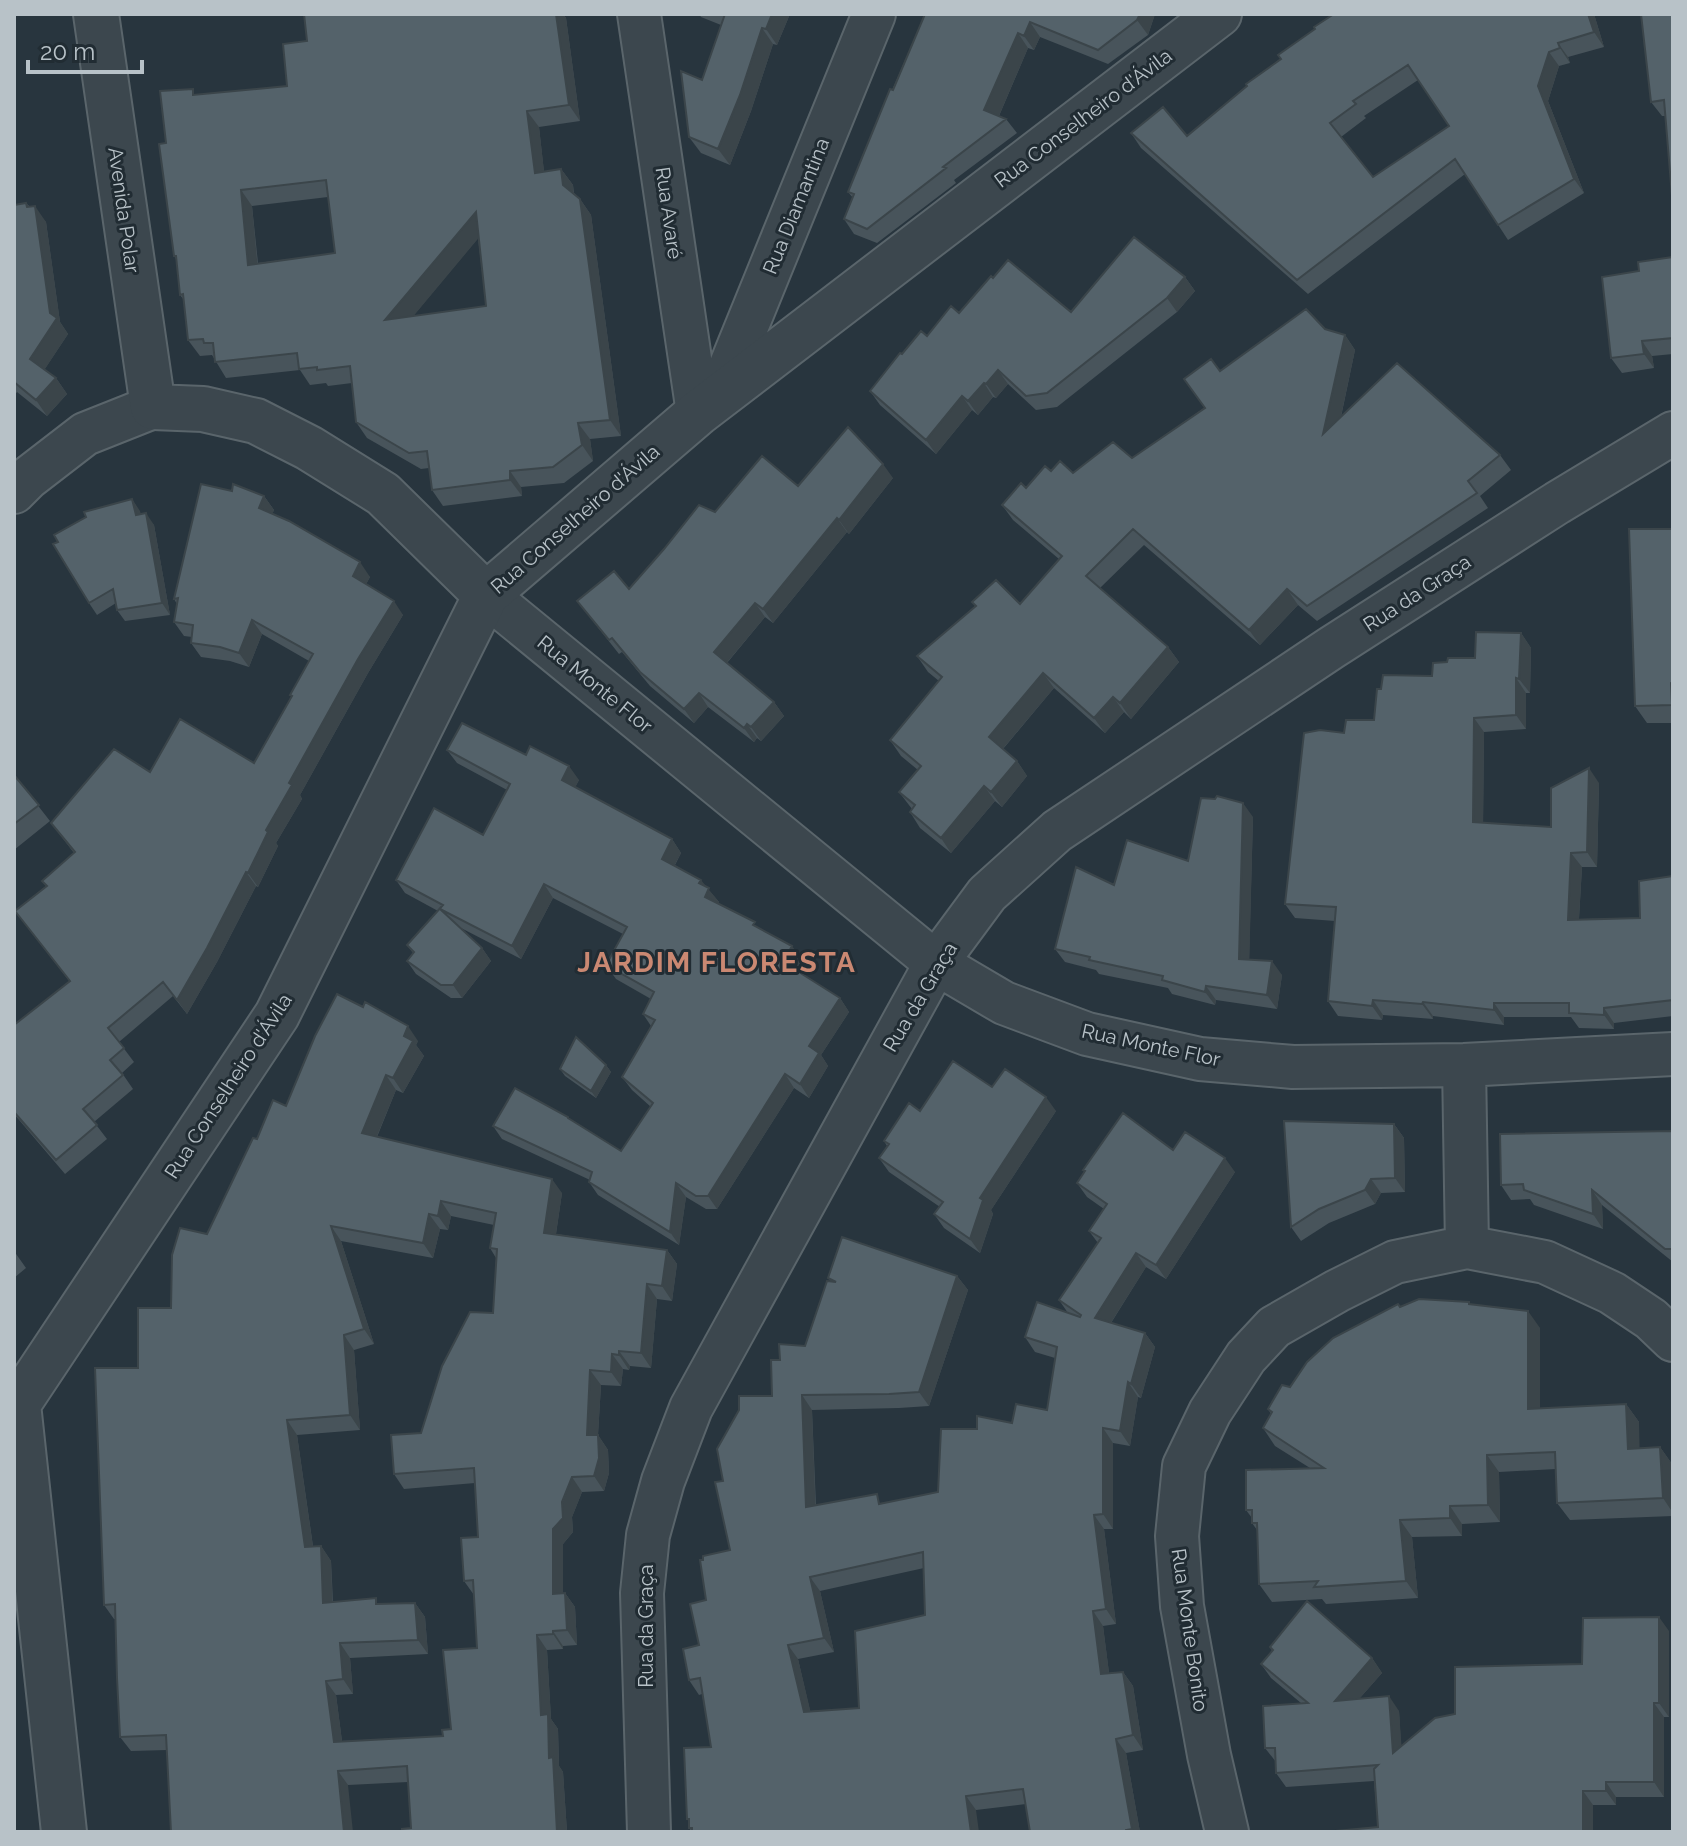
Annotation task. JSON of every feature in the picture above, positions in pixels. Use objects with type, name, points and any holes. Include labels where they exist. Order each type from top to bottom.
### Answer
[{"type":"street","name":"Avenida Polar","points":[[96,14],[153,407]]},
{"type":"street","name":"Rua Avaré","points":[[639,14],[708,405]]},
{"type":"street","name":"Rua Diamantina","points":[[708,405],[874,14]]},
{"type":"street","name":"Rua Conselheiro d'Ávila","points":[[16,1406],[277,1015],[486,595],[708,405],[1219,14]]},
{"type":"street","points":[[14,492],[85,434],[153,407],[203,409],[256,421],[309,448],[383,494],[486,595]]},
{"type":"street","name":"Rua da Graça","points":[[649,1832],[642,1593],[648,1535],[663,1481],[691,1408],[936,963],[987,894],[1057,831],[1331,648],[1557,503],[1673,433]]},
{"type":"street","name":"Rua Monte Flor","points":[[486,595],[936,963],[1004,1003],[1087,1034],[1200,1059],[1293,1067],[1464,1065],[1673,1054]]},
{"type":"street","points":[[1464,1065],[1467,1247],[1545,1262],[1612,1293],[1651,1319],[1673,1340]]},
{"type":"street","name":"Rua Monte Bonito","points":[[1227,1832],[1209,1755],[1182,1606],[1177,1536],[1184,1466],[1210,1412],[1246,1357],[1274,1327],[1395,1262],[1467,1247]]},
{"type":"street","points":[[16,1406],[64,1832]]},
{"type":"building","points":[[304,14],[556,14],[569,105],[527,111],[535,173],[561,169],[563,185],[580,199],[610,420],[578,423],[582,445],[553,467],[510,471],[510,480],[432,490],[427,451],[409,453],[356,422],[350,366],[299,369],[297,353],[215,362],[213,343],[204,343],[203,339],[188,340],[159,144],[166,143],[160,91],[193,89],[193,95],[287,86],[283,44],[307,41]],"holes":[[[326,180],[335,253],[248,265],[241,190]],[[476,212],[486,306],[385,320]]]},
{"type":"building","points":[[725,14],[772,14],[766,29],[762,28],[718,149],[689,137],[681,71],[702,80]]},
{"type":"building","points":[[925,14],[1140,14],[1137,20],[1098,50],[1030,22],[1024,36],[1018,33],[984,110],[1006,119],[867,229],[844,219],[854,194],[848,192]]},
{"type":"building","points":[[1334,14],[1588,14],[1594,32],[1558,43],[1560,48],[1549,52],[1538,86],[1574,179],[1498,225],[1455,159],[1297,280],[1131,133],[1163,107],[1187,136],[1246,84],[1281,59],[1278,55]],"holes":[[[1408,65],[1449,126],[1373,177],[1330,123],[1356,104],[1353,101]]]},
{"type":"building","points":[[1641,14],[1673,14],[1673,208],[1664,100],[1651,102]]},
{"type":"building","points":[[26,203],[27,207],[35,206],[50,313],[57,318],[30,359],[56,378],[36,400],[14,382],[14,205]]},
{"type":"building","points":[[1134,237],[1185,277],[1167,298],[1047,393],[1026,396],[998,370],[968,401],[962,396],[926,440],[870,391],[921,331],[927,336],[951,306],[959,313],[1008,260],[1071,312]]},
{"type":"building","points":[[1673,257],[1673,338],[1642,341],[1644,354],[1611,358],[1602,277],[1639,271],[1638,262]]},
{"type":"building","points":[[1306,309],[1325,329],[1345,335],[1323,434],[1397,363],[1500,455],[1468,481],[1477,493],[1307,606],[1287,589],[1249,630],[1133,529],[1086,576],[1168,647],[1120,703],[1113,697],[1094,718],[1043,673],[989,737],[1017,761],[991,792],[984,786],[941,838],[910,812],[915,805],[899,792],[921,766],[890,740],[942,677],[917,656],[976,606],[972,602],[996,580],[1020,604],[1062,556],[1002,505],[1021,483],[1026,488],[1045,466],[1051,471],[1060,461],[1073,473],[1113,442],[1132,458],[1205,408],[1184,379],[1211,359],[1220,371]]},
{"type":"building","points":[[848,427],[883,464],[763,609],[755,603],[714,652],[774,702],[751,727],[747,724],[744,728],[699,693],[684,709],[640,672],[577,601],[614,571],[629,589],[699,505],[715,512],[762,456],[798,486]]},
{"type":"building","points":[[201,484],[232,491],[233,484],[264,496],[259,508],[289,521],[360,562],[353,576],[394,601],[289,783],[292,785],[266,830],[268,832],[248,873],[177,1000],[163,982],[108,1028],[124,1048],[110,1060],[123,1075],[83,1109],[97,1125],[56,1160],[14,1112],[14,1025],[70,981],[15,911],[47,886],[42,881],[75,852],[51,823],[114,749],[150,772],[180,719],[254,763],[313,654],[252,620],[239,653],[191,643],[193,625],[174,622],[178,598],[174,599]]},
{"type":"building","points":[[132,499],[136,515],[146,513],[162,603],[117,610],[113,589],[89,603],[53,544],[58,542],[54,535],[86,517],[84,512]]},
{"type":"building","points":[[1629,529],[1673,529],[1672,705],[1635,706]]},
{"type":"building","points":[[1476,632],[1521,633],[1516,715],[1474,718],[1473,822],[1551,827],[1551,788],[1589,768],[1587,852],[1571,853],[1568,920],[1640,918],[1639,881],[1673,876],[1673,1000],[1604,1008],[1604,1015],[1569,1013],[1569,1003],[1494,1003],[1494,1010],[1423,1002],[1373,1000],[1372,1006],[1328,1001],[1336,907],[1285,904],[1304,733],[1320,730],[1344,733],[1346,720],[1374,720],[1377,689],[1381,689],[1383,675],[1432,676],[1433,663],[1447,662],[1448,658],[1475,658]]},
{"type":"building","points":[[462,723],[526,755],[530,746],[569,766],[562,780],[672,839],[662,859],[701,880],[699,883],[709,888],[705,897],[755,922],[753,925],[792,946],[783,962],[840,998],[809,1046],[819,1053],[800,1084],[785,1074],[708,1196],[696,1196],[676,1183],[670,1232],[589,1182],[592,1172],[493,1126],[515,1088],[621,1151],[653,1103],[622,1077],[655,1020],[643,1014],[654,992],[606,965],[627,927],[544,884],[512,946],[440,909],[482,948],[453,985],[441,985],[407,961],[414,952],[407,945],[443,905],[396,880],[434,808],[483,835],[510,784],[447,750]]},
{"type":"building","points":[[14,775],[39,805],[14,824]]},
{"type":"building","points":[[1217,796],[1243,803],[1239,959],[1272,961],[1267,995],[1206,986],[1205,992],[1162,980],[1163,976],[1089,960],[1090,957],[1055,949],[1076,867],[1114,885],[1127,840],[1188,861],[1201,798],[1215,799]]},
{"type":"building","points":[[337,994],[363,1007],[365,1002],[408,1026],[404,1036],[413,1041],[393,1078],[386,1075],[362,1133],[552,1179],[544,1233],[667,1250],[662,1286],[647,1284],[641,1353],[619,1351],[619,1355],[612,1354],[611,1372],[590,1370],[587,1435],[598,1435],[599,1458],[594,1476],[572,1477],[562,1502],[563,1518],[553,1529],[553,1594],[565,1593],[567,1630],[537,1635],[541,1715],[548,1714],[557,1832],[402,1832],[402,1829],[411,1828],[407,1766],[338,1771],[344,1832],[171,1832],[166,1735],[120,1737],[115,1604],[104,1605],[95,1368],[138,1368],[138,1308],[171,1308],[172,1255],[180,1228],[207,1234],[253,1138],[257,1139],[273,1100],[286,1106],[315,1036]],"holes":[[[441,1201],[496,1213],[490,1248],[497,1249],[493,1313],[470,1312],[442,1366],[421,1433],[391,1435],[394,1474],[474,1468],[478,1537],[461,1538],[464,1581],[473,1580],[477,1648],[443,1650],[451,1729],[442,1730],[443,1736],[334,1742],[326,1681],[343,1679],[340,1643],[418,1640],[415,1603],[376,1604],[376,1598],[323,1603],[321,1546],[305,1547],[287,1420],[350,1415],[344,1335],[364,1329],[331,1226],[423,1243],[429,1214],[438,1216]]]},
{"type":"building","points":[[576,1037],[606,1065],[591,1091],[560,1069]]},
{"type":"building","points":[[953,1061],[992,1087],[1005,1069],[1046,1097],[980,1198],[983,1200],[970,1239],[934,1214],[943,1202],[879,1158],[889,1144],[884,1141],[909,1103],[920,1111]]},
{"type":"building","points":[[1123,1113],[1173,1150],[1185,1132],[1225,1158],[1156,1265],[1136,1253],[1095,1318],[1145,1333],[1131,1384],[1128,1382],[1120,1431],[1103,1428],[1103,1514],[1094,1515],[1106,1609],[1093,1611],[1101,1674],[1123,1672],[1133,1735],[1116,1739],[1132,1829],[1126,1832],[1030,1832],[1023,1789],[966,1796],[971,1832],[692,1832],[687,1819],[684,1748],[711,1747],[700,1678],[689,1680],[683,1649],[699,1645],[690,1604],[706,1600],[700,1560],[703,1556],[730,1550],[715,1482],[723,1481],[717,1449],[739,1410],[739,1396],[772,1396],[771,1360],[780,1360],[779,1344],[805,1346],[827,1281],[836,1282],[828,1278],[842,1237],[957,1276],[919,1392],[802,1395],[806,1507],[877,1494],[879,1504],[938,1492],[941,1429],[977,1429],[977,1416],[1012,1423],[1016,1404],[1047,1410],[1057,1347],[1025,1337],[1037,1302],[1081,1315],[1059,1300],[1101,1238],[1089,1231],[1107,1204],[1077,1183]],"holes":[[[923,1552],[925,1615],[855,1631],[859,1708],[804,1712],[788,1645],[824,1638],[810,1577]]]},
{"type":"building","points":[[1284,1121],[1394,1124],[1395,1178],[1371,1179],[1365,1190],[1319,1209],[1291,1227]]},
{"type":"building","points":[[1673,1131],[1673,1249],[1665,1249],[1592,1190],[1593,1214],[1524,1190],[1523,1184],[1501,1185],[1500,1134]]},
{"type":"building","points":[[1419,1299],[1469,1302],[1528,1311],[1528,1409],[1626,1404],[1628,1449],[1660,1447],[1663,1498],[1557,1503],[1555,1452],[1487,1455],[1488,1505],[1450,1506],[1450,1518],[1400,1520],[1406,1581],[1314,1587],[1318,1581],[1259,1584],[1257,1523],[1252,1523],[1252,1510],[1246,1510],[1246,1470],[1324,1468],[1263,1428],[1272,1412],[1268,1409],[1282,1385],[1290,1387],[1307,1362],[1333,1338],[1398,1304],[1400,1307]]},
{"type":"building","points":[[1307,1601],[1372,1658],[1335,1701],[1389,1696],[1393,1753],[1435,1718],[1455,1714],[1455,1667],[1582,1664],[1583,1618],[1659,1617],[1659,1703],[1654,1703],[1654,1782],[1606,1782],[1606,1791],[1583,1791],[1583,1832],[1325,1832],[1378,1827],[1374,1769],[1378,1765],[1276,1773],[1275,1748],[1265,1748],[1263,1706],[1308,1703],[1261,1664],[1273,1650],[1270,1647]]},
{"type":"district","name":"JARDIM FLORESTA","points":[[717,962]]}]
